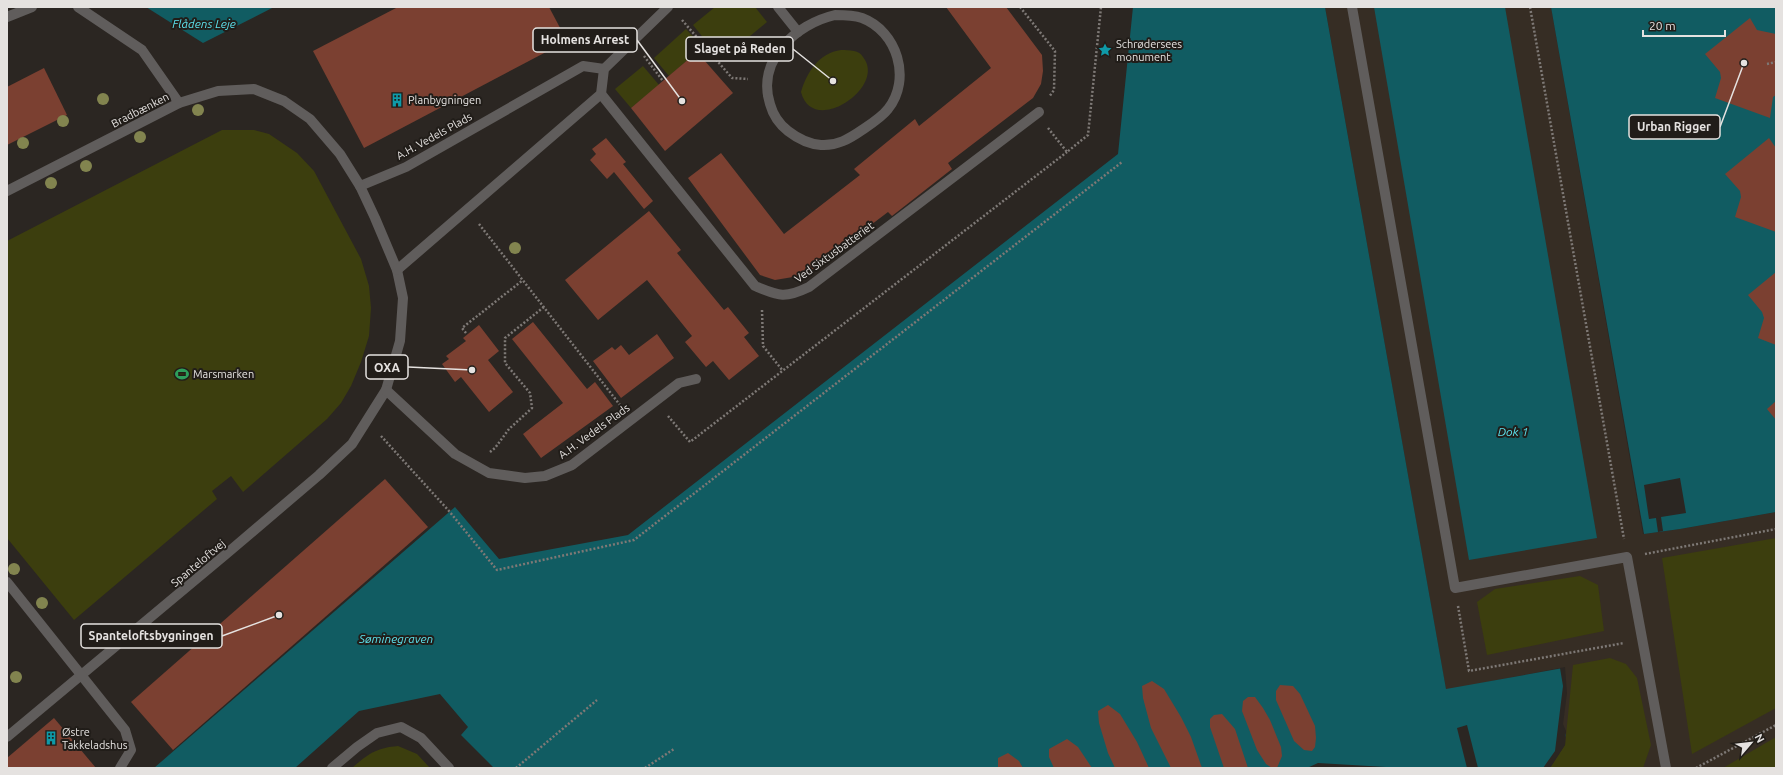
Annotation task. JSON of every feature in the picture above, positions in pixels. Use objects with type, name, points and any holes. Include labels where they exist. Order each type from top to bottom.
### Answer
[{"type":"street","points":[[7,17],[32,7]]},
{"type":"street","name":"Bradbænken","points":[[7,191],[179,103],[142,50],[78,7]]},
{"type":"street","points":[[397,270],[601,94],[604,70],[668,7]]},
{"type":"street","points":[[778,7],[798,32]]},
{"type":"street","points":[[1352,7],[1455,588],[1627,557],[1666,768]]},
{"type":"street","points":[[835,15],[856,16],[873,24],[887,36],[893,46],[900,68],[900,79],[896,95],[888,109],[848,140],[833,144],[821,145],[809,142],[795,136],[784,128],[772,112],[767,95],[767,81],[770,64],[779,50],[798,32],[820,18],[835,15]]},
{"type":"street","name":"A.H. Vedels Plads","points":[[360,186],[406,167],[583,66],[604,70]]},
{"type":"street","points":[[179,103],[218,91],[254,89],[284,101],[310,118],[340,154],[360,186],[397,270],[403,298],[400,341],[386,390]]},
{"type":"street","name":"Ved Sixtusbatteriet","points":[[601,94],[755,286],[776,295],[792,295],[809,287],[1038,113]]},
{"type":"street","name":"A.H. Vedels Plads","points":[[386,390],[455,454],[489,473],[524,478],[545,476],[572,465],[678,383],[696,379]]},
{"type":"street","name":"Spanteloftvej","points":[[7,737],[319,476],[352,444],[386,390]]},
{"type":"street","points":[[7,582],[125,730],[131,750],[120,768]]},
{"type":"street","points":[[332,768],[357,747],[378,733],[401,728],[422,738],[449,768]]},
{"type":"path","points":[[1020,7],[1055,51],[1054,90],[1038,113],[1067,152]]},
{"type":"path","points":[[672,419],[690,442],[1088,136],[1101,7]]},
{"type":"path","points":[[1530,7],[1627,557],[1776,529]]},
{"type":"path","points":[[681,19],[732,78],[767,81]]},
{"type":"path","points":[[632,42],[663,81]]},
{"type":"path","points":[[1768,64],[1776,62]]},
{"type":"path","points":[[367,421],[449,511],[497,570],[630,542],[1122,162]]},
{"type":"path","points":[[468,210],[631,420]]},
{"type":"path","points":[[466,333],[462,328],[523,280]]},
{"type":"path","points":[[762,289],[763,346],[783,371]]},
{"type":"path","points":[[474,465],[495,448],[510,428],[532,408],[530,393],[505,363],[505,338],[544,308]]},
{"type":"path","points":[[1455,588],[1469,671],[1643,639]]},
{"type":"path","points":[[516,768],[596,700]]},
{"type":"path","points":[[1696,768],[1776,725]]},
{"type":"path","points":[[645,768],[674,749]]},
{"type":"shaded area","points":[[715,7],[755,7],[767,22],[721,60],[693,25]]},
{"type":"shaded area","points":[[1325,7],[1551,7],[1643,534],[1776,512],[1776,768],[1550,768],[1565,745],[1561,725],[1560,668],[1446,690]]},
{"type":"shaded area","points":[[686,29],[703,47],[669,76],[654,58]]},
{"type":"shaded area","points":[[841,50],[856,51],[863,57],[868,72],[864,84],[856,95],[844,104],[831,109],[818,110],[808,104],[801,92],[810,71],[820,59],[833,52]]},
{"type":"shaded area","points":[[643,66],[659,85],[631,108],[615,89]]},
{"type":"shaded area","name":"Marsmarken","points":[[222,130],[254,130],[269,134],[297,153],[314,171],[361,259],[369,286],[371,308],[369,336],[361,362],[351,386],[341,403],[327,419],[243,492],[231,476],[212,491],[217,499],[74,620],[7,538],[7,241]]},
{"type":"shaded area","points":[[1776,538],[1776,708],[1692,754],[1662,558]]},
{"type":"shaded area","points":[[1580,576],[1598,585],[1604,631],[1487,655],[1477,602],[1495,589]]},
{"type":"shaded area","points":[[1610,658],[1626,664],[1637,678],[1651,745],[1643,768],[1550,768],[1565,745],[1573,665]]},
{"type":"shaded area","points":[[1776,737],[1776,768],[1723,768]]},
{"type":"shaded area","points":[[398,746],[417,754],[430,768],[352,768],[373,752],[384,748]]},
{"type":"water","name":"Flådens Leje","points":[[146,7],[274,7],[203,43]]},
{"type":"water","name":"Søminegraven","points":[[1133,7],[1325,7],[1446,689],[1563,668],[1565,693],[1561,725],[1566,735],[1550,768],[1403,768],[1318,763],[1307,768],[494,768],[461,735],[468,727],[440,694],[359,711],[295,768],[154,768],[455,507],[499,559],[628,535],[1118,154]]},
{"type":"water","name":"Dok 1","points":[[1374,7],[1505,7],[1597,538],[1469,560]]},
{"type":"water","points":[[1551,7],[1776,7],[1776,512],[1644,534]]},
{"type":"pier","points":[[1680,478],[1686,513],[1661,517],[1663,531],[1658,532],[1656,518],[1649,519],[1644,485]]},
{"type":"pier","points":[[1565,667],[1567,693],[1563,724],[1566,731],[1565,745],[1550,768],[1543,768],[1555,751],[1563,686],[1560,668]]},
{"type":"pier","points":[[1467,725],[1478,768],[1467,768],[1457,728]]},
{"type":"building","name":"Planbygningen","points":[[398,7],[549,7],[567,41],[364,148],[313,51]]},
{"type":"building","points":[[946,7],[1006,7],[1042,55],[1043,71],[1041,84],[1033,98],[948,163],[952,169],[892,216],[888,212],[805,275],[775,280],[760,275],[688,178],[721,153],[784,234],[860,175],[854,169],[915,119],[919,126],[991,68]]},
{"type":"building","points":[[1750,18],[1757,30],[1776,34],[1776,95],[1773,97],[1770,118],[1715,98],[1721,78],[1720,72],[1705,54]]},
{"type":"building","points":[[697,52],[733,93],[665,151],[631,108]]},
{"type":"building","points":[[44,68],[67,115],[7,145],[7,87]]},
{"type":"building","points":[[606,138],[626,162],[623,164],[653,201],[644,209],[614,172],[607,179],[590,160],[596,154],[592,149]]},
{"type":"building","points":[[1769,138],[1776,148],[1776,232],[1735,217],[1741,197],[1740,191],[1725,174]]},
{"type":"building","points":[[649,211],[681,250],[677,253],[724,310],[728,307],[749,333],[744,337],[759,356],[729,380],[713,361],[706,367],[685,342],[692,336],[647,280],[598,320],[565,280]]},
{"type":"building","points":[[1776,272],[1776,345],[1758,338],[1764,318],[1762,312],[1748,295]]},
{"type":"building","points":[[533,322],[587,389],[595,382],[613,406],[541,458],[523,434],[563,403],[512,339]]},
{"type":"building","points":[[479,325],[499,351],[488,360],[513,392],[489,412],[461,377],[455,382],[442,364],[449,359],[446,356],[466,341],[463,338]]},
{"type":"building","points":[[657,334],[674,358],[621,398],[593,361],[612,347],[615,350],[621,345],[629,355]]},
{"type":"building","points":[[1776,401],[1776,420],[1767,409]]},
{"type":"building","points":[[385,479],[428,527],[173,750],[131,702]]},
{"type":"building","points":[[1152,681],[1164,689],[1181,717],[1191,737],[1202,768],[1171,768],[1151,728],[1143,698],[1142,686]]},
{"type":"building","points":[[1280,685],[1293,686],[1300,694],[1315,726],[1315,747],[1312,751],[1304,750],[1294,741],[1276,700],[1276,691]]},
{"type":"building","points":[[1248,697],[1255,697],[1270,720],[1281,747],[1282,756],[1277,768],[1272,768],[1266,764],[1257,750],[1242,711],[1243,701]]},
{"type":"building","points":[[1108,705],[1120,714],[1137,742],[1149,768],[1115,768],[1108,753],[1099,723],[1098,711]]},
{"type":"building","points":[[1222,714],[1235,729],[1248,768],[1224,768],[1210,727],[1210,719],[1214,715]]},
{"type":"building","name":"Østre Takkeladshus","points":[[54,718],[96,768],[7,768],[7,758]]},
{"type":"building","points":[[1067,739],[1078,747],[1092,768],[1054,768],[1049,757],[1049,749]]},
{"type":"building","points":[[1008,753],[1019,761],[1023,768],[998,768],[998,758]]},
{"type":"place","name":"Schrødersees monument","points":[[1105,50]]},
{"type":"place","name":"Urban Rigger","points":[[1744,63]]},
{"type":"place","name":"Slaget på Reden","points":[[833,81]]},
{"type":"place","name":"Planbygningen","points":[[397,100]]},
{"type":"place","name":"Holmens Arrest","points":[[682,101]]},
{"type":"place","name":"OXA","points":[[472,370]]},
{"type":"place","name":"Marsmarken","points":[[182,374]]},
{"type":"place","name":"Spanteloftsbygningen","points":[[279,615]]},
{"type":"place","name":"Østre Takkeladshus","points":[[51,738]]}]
